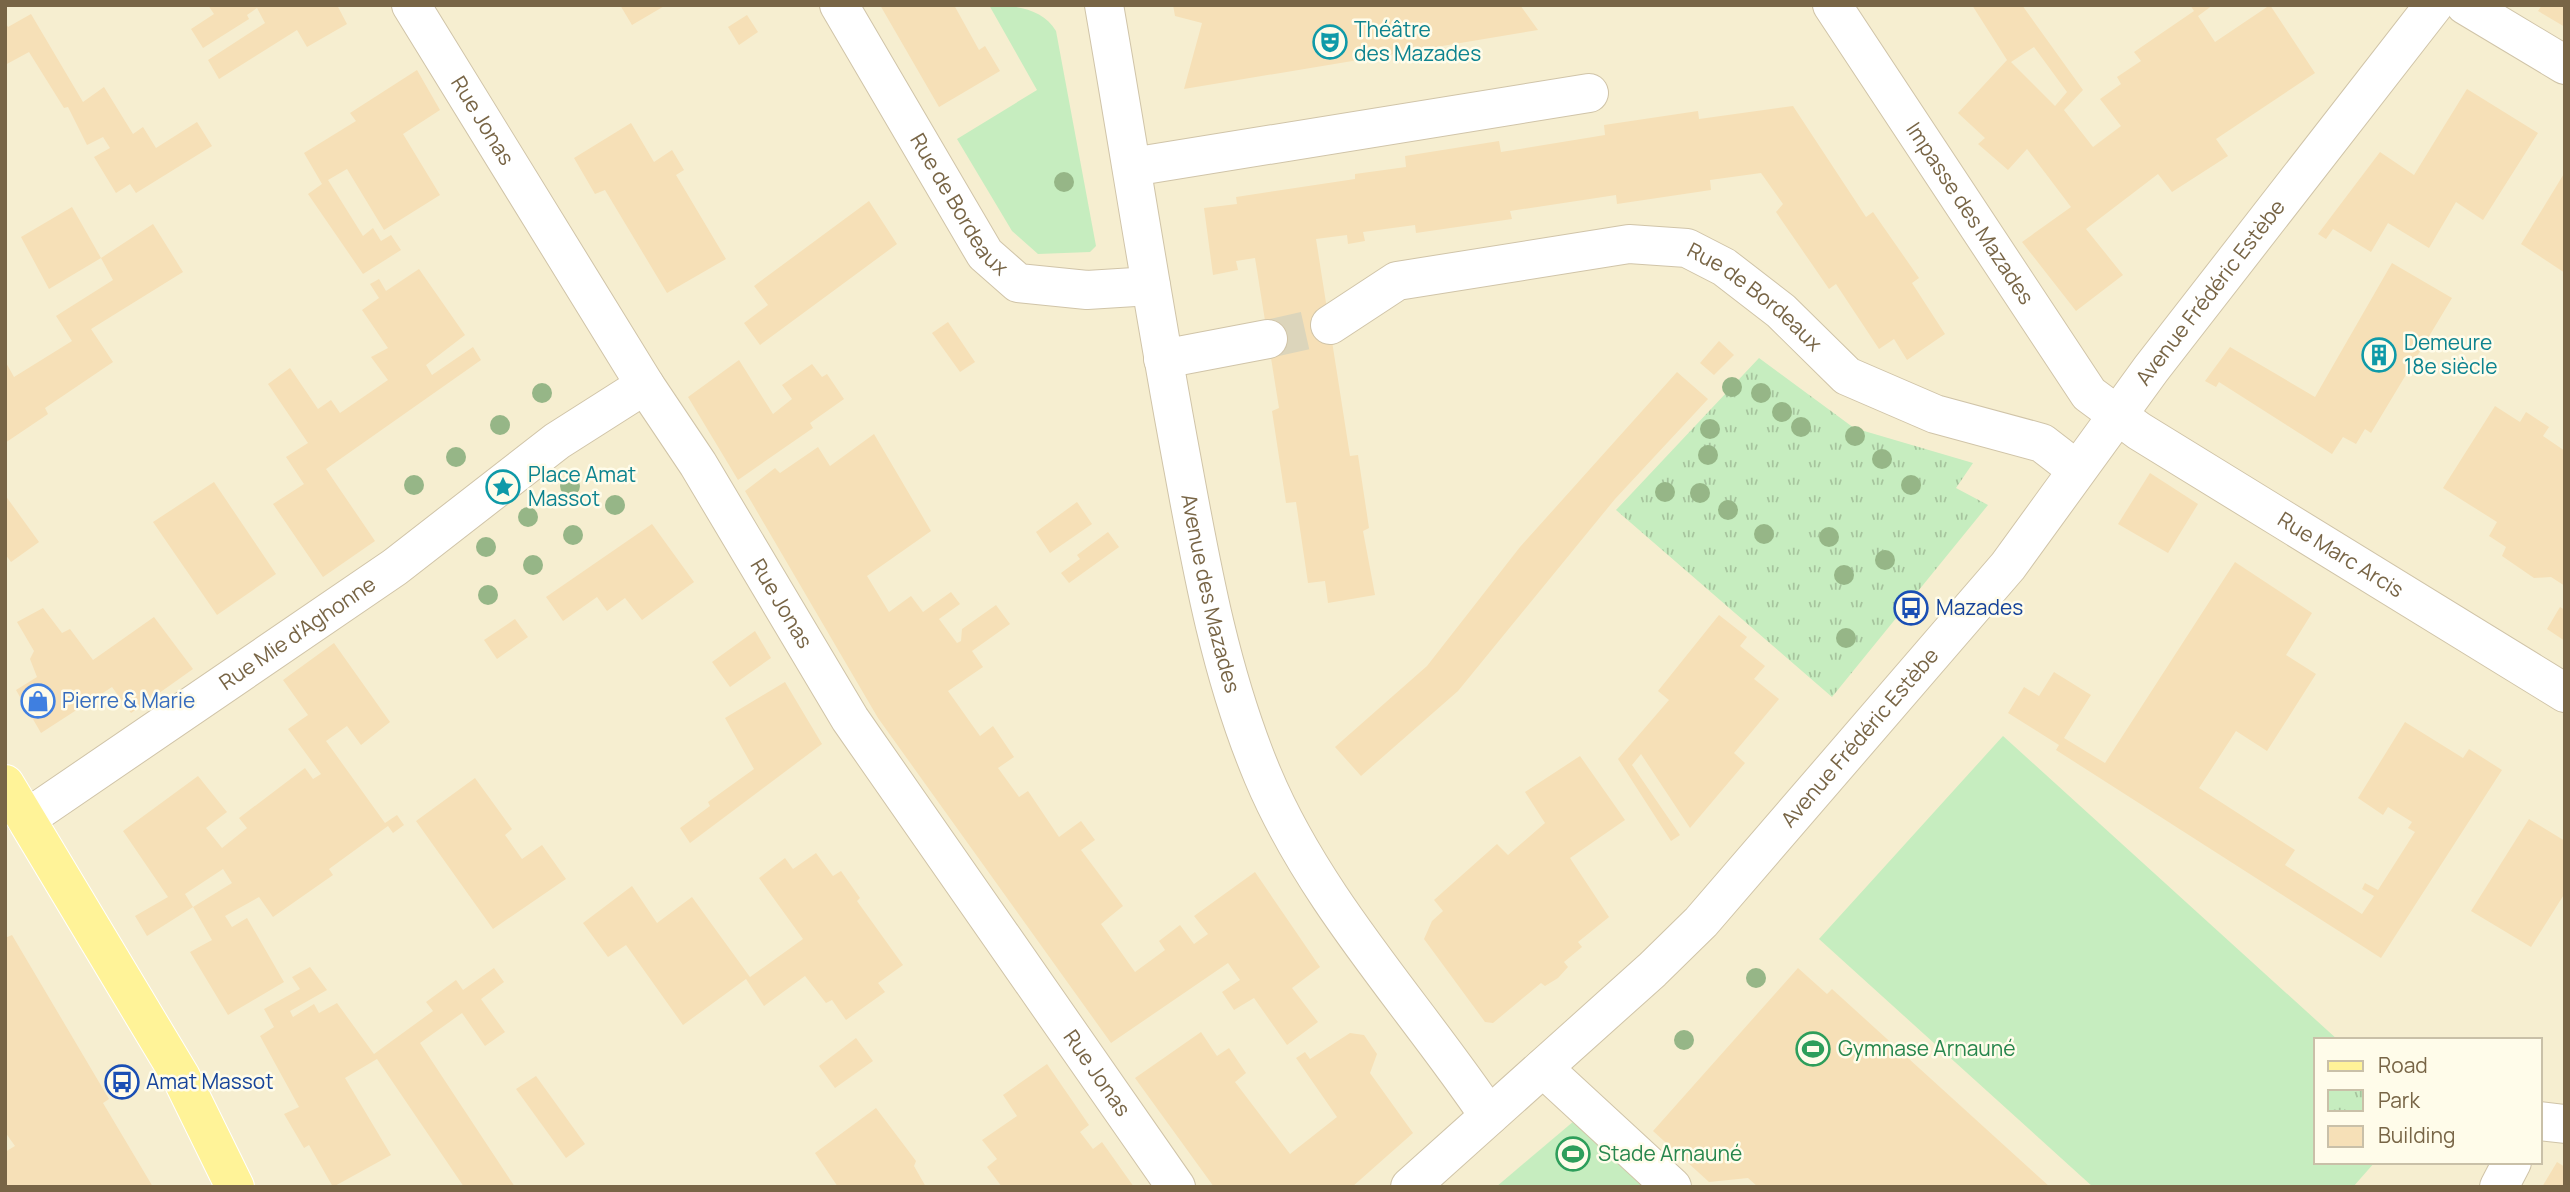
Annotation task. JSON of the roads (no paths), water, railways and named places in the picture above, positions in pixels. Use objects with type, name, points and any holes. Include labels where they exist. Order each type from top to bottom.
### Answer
[{"type":"main road","points":[[5,784],[181,1077],[235,1187]]},
{"type":"street","name":"Rue Jonas","points":[[411,5],[645,385],[698,464],[850,719],[1176,1187]]},
{"type":"street","name":"Rue de Bordeaux","points":[[839,5],[985,254],[1018,283],[1087,290],[1151,286]]},
{"type":"street","name":"Avenue des Mazades","points":[[1104,5],[1163,359],[1204,581],[1232,692],[1263,777],[1300,851],[1489,1116]]},
{"type":"street","name":"Impasse des Mazades","points":[[1832,5],[2089,394],[2116,417]]},
{"type":"street","name":"Avenue Frédéric Estèbe","points":[[1410,1187],[1701,922],[2008,566],[2116,417],[2434,5]]},
{"type":"street","points":[[2465,5],[2565,65]]},
{"type":"street","points":[[1132,167],[1589,93]]},
{"type":"street","name":"Rue de Bordeaux","points":[[1330,325],[1397,281],[1629,244],[1687,248],[1724,267],[1781,311],[1847,376],[1935,414],[2042,443],[2077,470]]},
{"type":"street","points":[[1163,359],[1268,339]]},
{"type":"street","name":"Rue Mie d'Aghonne","points":[[26,819],[395,568],[557,441],[645,385]]},
{"type":"street","name":"Rue Marc Arcis","points":[[2116,417],[2565,693]]},
{"type":"street","points":[[1543,1068],[1672,1187]]},
{"type":"street","points":[[2542,1121],[2565,1124]]},
{"type":"street","points":[[2499,1187],[2511,1164]]},
{"type":"tunnel","points":[[1268,339],[1330,325]]},
{"type":"place","name":"Théâtre des Mazades","points":[[1330,42]]},
{"type":"place","name":"Demeure 18e siècle","points":[[2379,355]]},
{"type":"place","name":"Place Amat Massot","points":[[503,487]]},
{"type":"place","name":"Mazades","points":[[1911,608]]},
{"type":"place","name":"Pierre & Marie","points":[[38,701]]},
{"type":"place","name":"Gymnase Arnauné","points":[[1813,1049]]},
{"type":"place","name":"Amat Massot","points":[[122,1082]]},
{"type":"place","name":"Stade Arnauné","points":[[1573,1154]]}]
